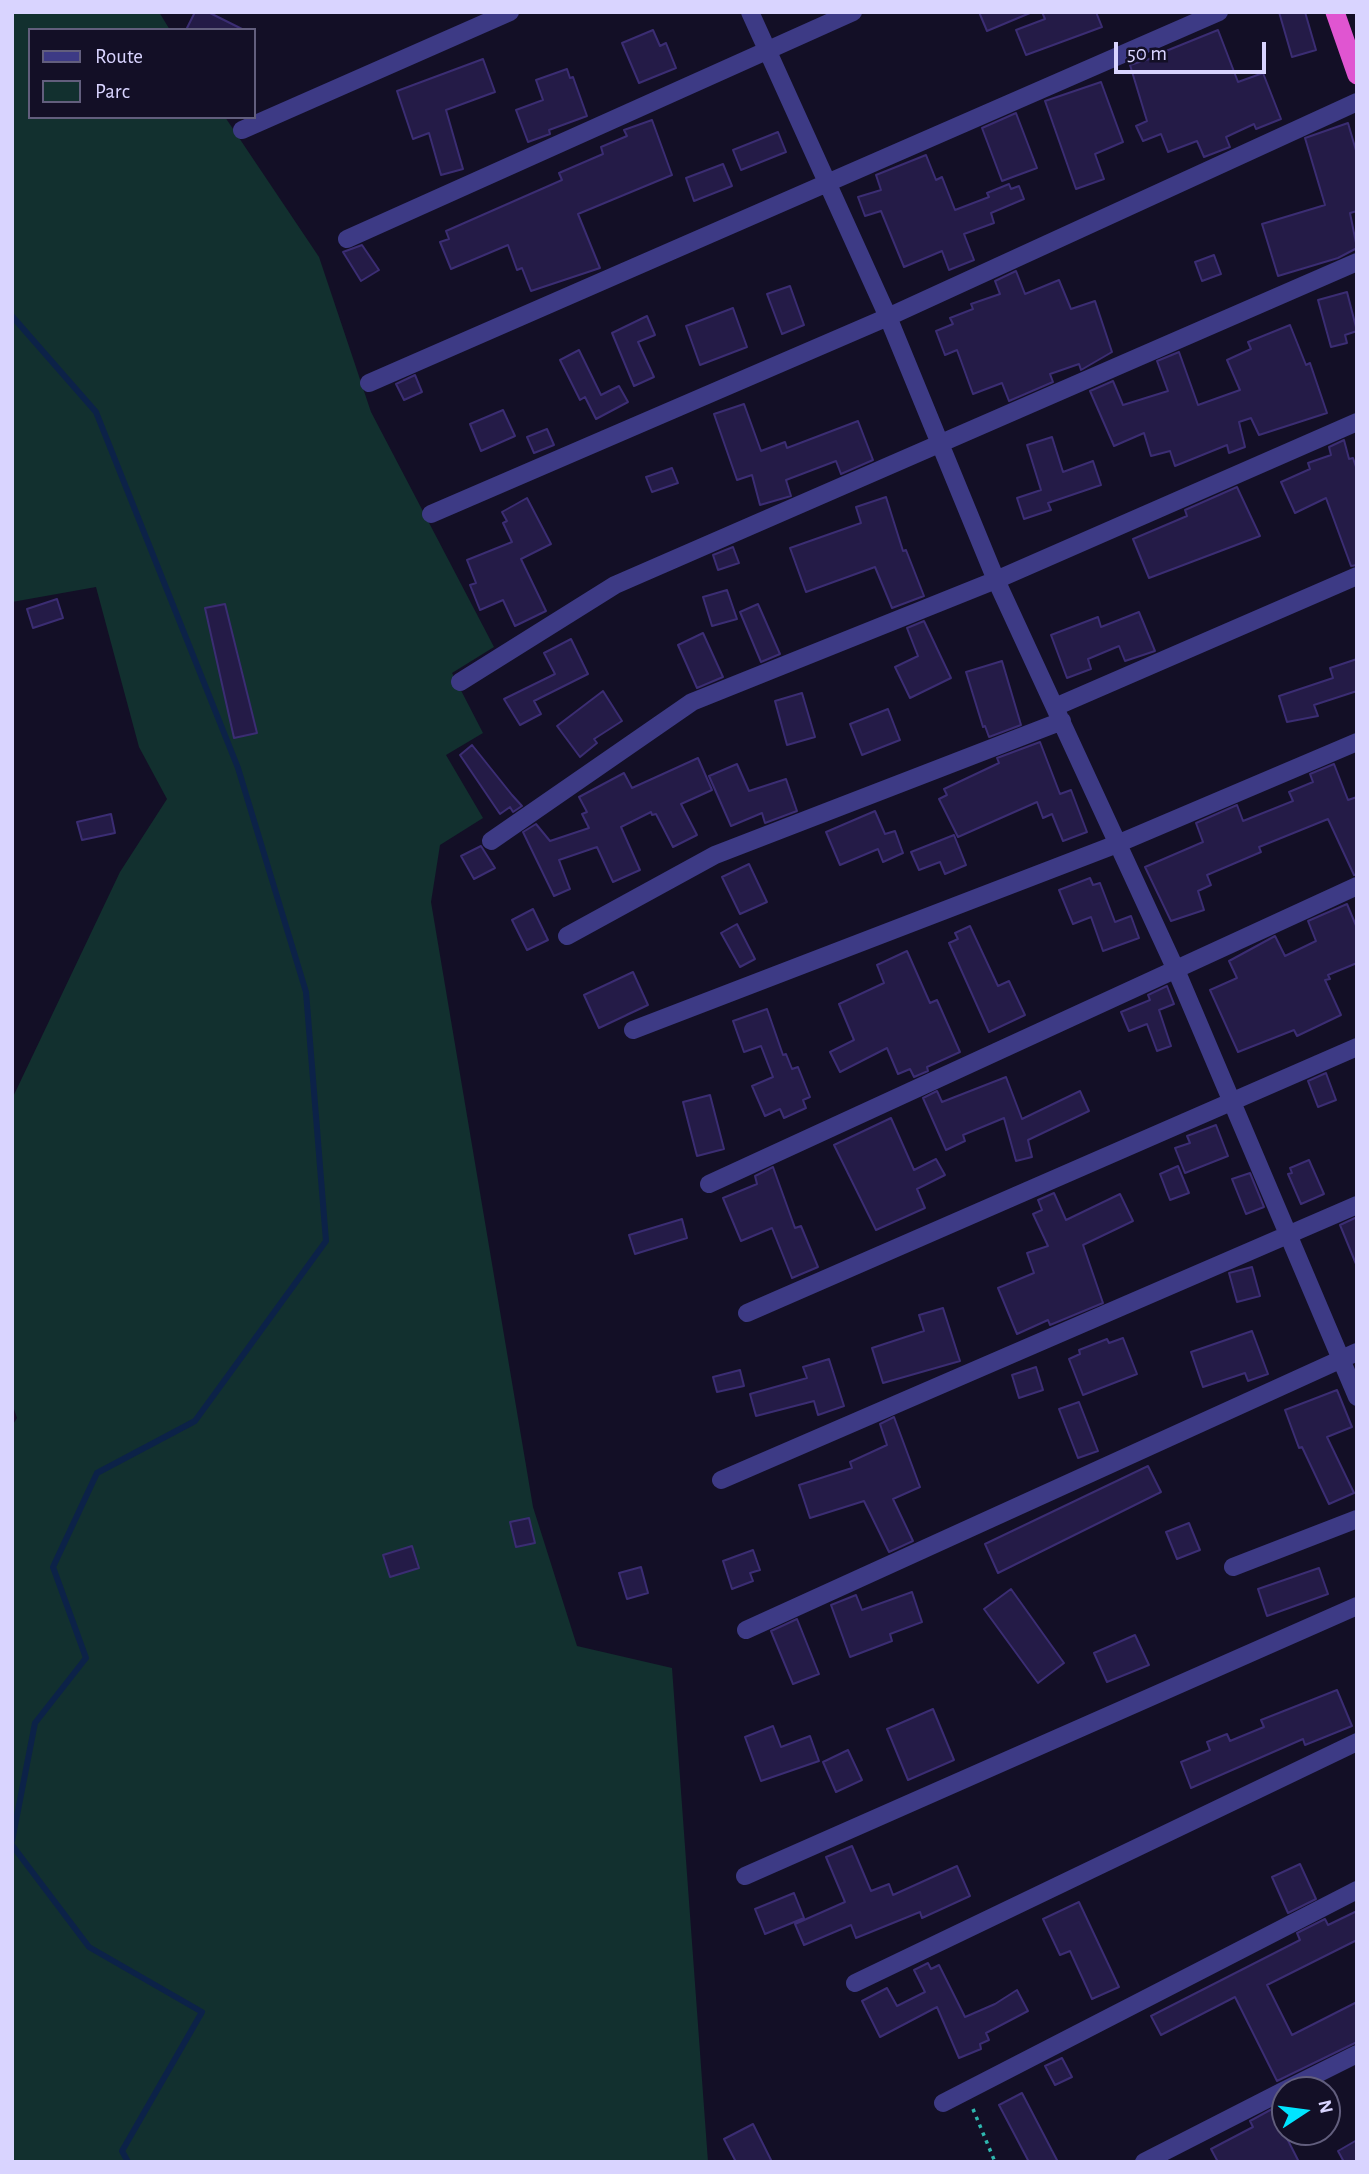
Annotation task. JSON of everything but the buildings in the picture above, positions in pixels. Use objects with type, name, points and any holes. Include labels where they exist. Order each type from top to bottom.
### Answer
[{"type":"highway","points":[[1335,12],[1356,68]]},
{"type":"street","points":[[242,130],[510,12]]},
{"type":"street","points":[[750,12],[888,317],[996,580],[1175,970],[1289,1233],[1348,1356],[1357,1397]]},
{"type":"street","points":[[347,239],[853,12]]},
{"type":"street","points":[[369,383],[1219,12]]},
{"type":"street","points":[[431,514],[888,317],[1357,102]]},
{"type":"street","points":[[460,682],[615,585],[1357,262]]},
{"type":"street","points":[[491,841],[692,702],[996,580],[1357,422]]},
{"type":"street","points":[[567,936],[715,855],[1059,714],[1357,576]]},
{"type":"street","points":[[633,1030],[1117,844],[1357,742]]},
{"type":"street","points":[[709,1184],[1357,886]]},
{"type":"street","points":[[747,1313],[1357,1047]]},
{"type":"street","points":[[721,1480],[1357,1205]]},
{"type":"street","points":[[746,1630],[1348,1356]]},
{"type":"street","points":[[1233,1567],[1357,1519]]},
{"type":"street","points":[[745,1876],[1357,1605]]},
{"type":"street","points":[[855,1983],[1357,1742]]},
{"type":"street","points":[[943,2102],[1357,1891]]},
{"type":"street","points":[[1313,2076],[1357,2054]]},
{"type":"street","points":[[1144,2162],[1271,2097]]},
{"type":"path","points":[[966,2091],[995,2162]]},
{"type":"green space","points":[[12,12],[159,12],[169,28],[28,28],[28,119],[226,119],[319,257],[371,412],[494,647],[452,673],[483,733],[446,755],[483,818],[440,845],[431,902],[533,1507],[577,1646],[672,1668],[708,2162],[12,2162],[12,1426],[17,1418],[12,1403],[12,1099],[120,872],[167,799],[139,747],[96,587],[12,602]]},
{"type":"waterway","points":[[12,316],[96,412],[238,768],[306,992],[326,1241],[195,1421],[97,1473],[53,1567],[86,1658],[35,1723],[12,1841]]},
{"type":"waterway","points":[[12,1845],[89,1947],[202,2012],[122,2151],[128,2162]]}]
